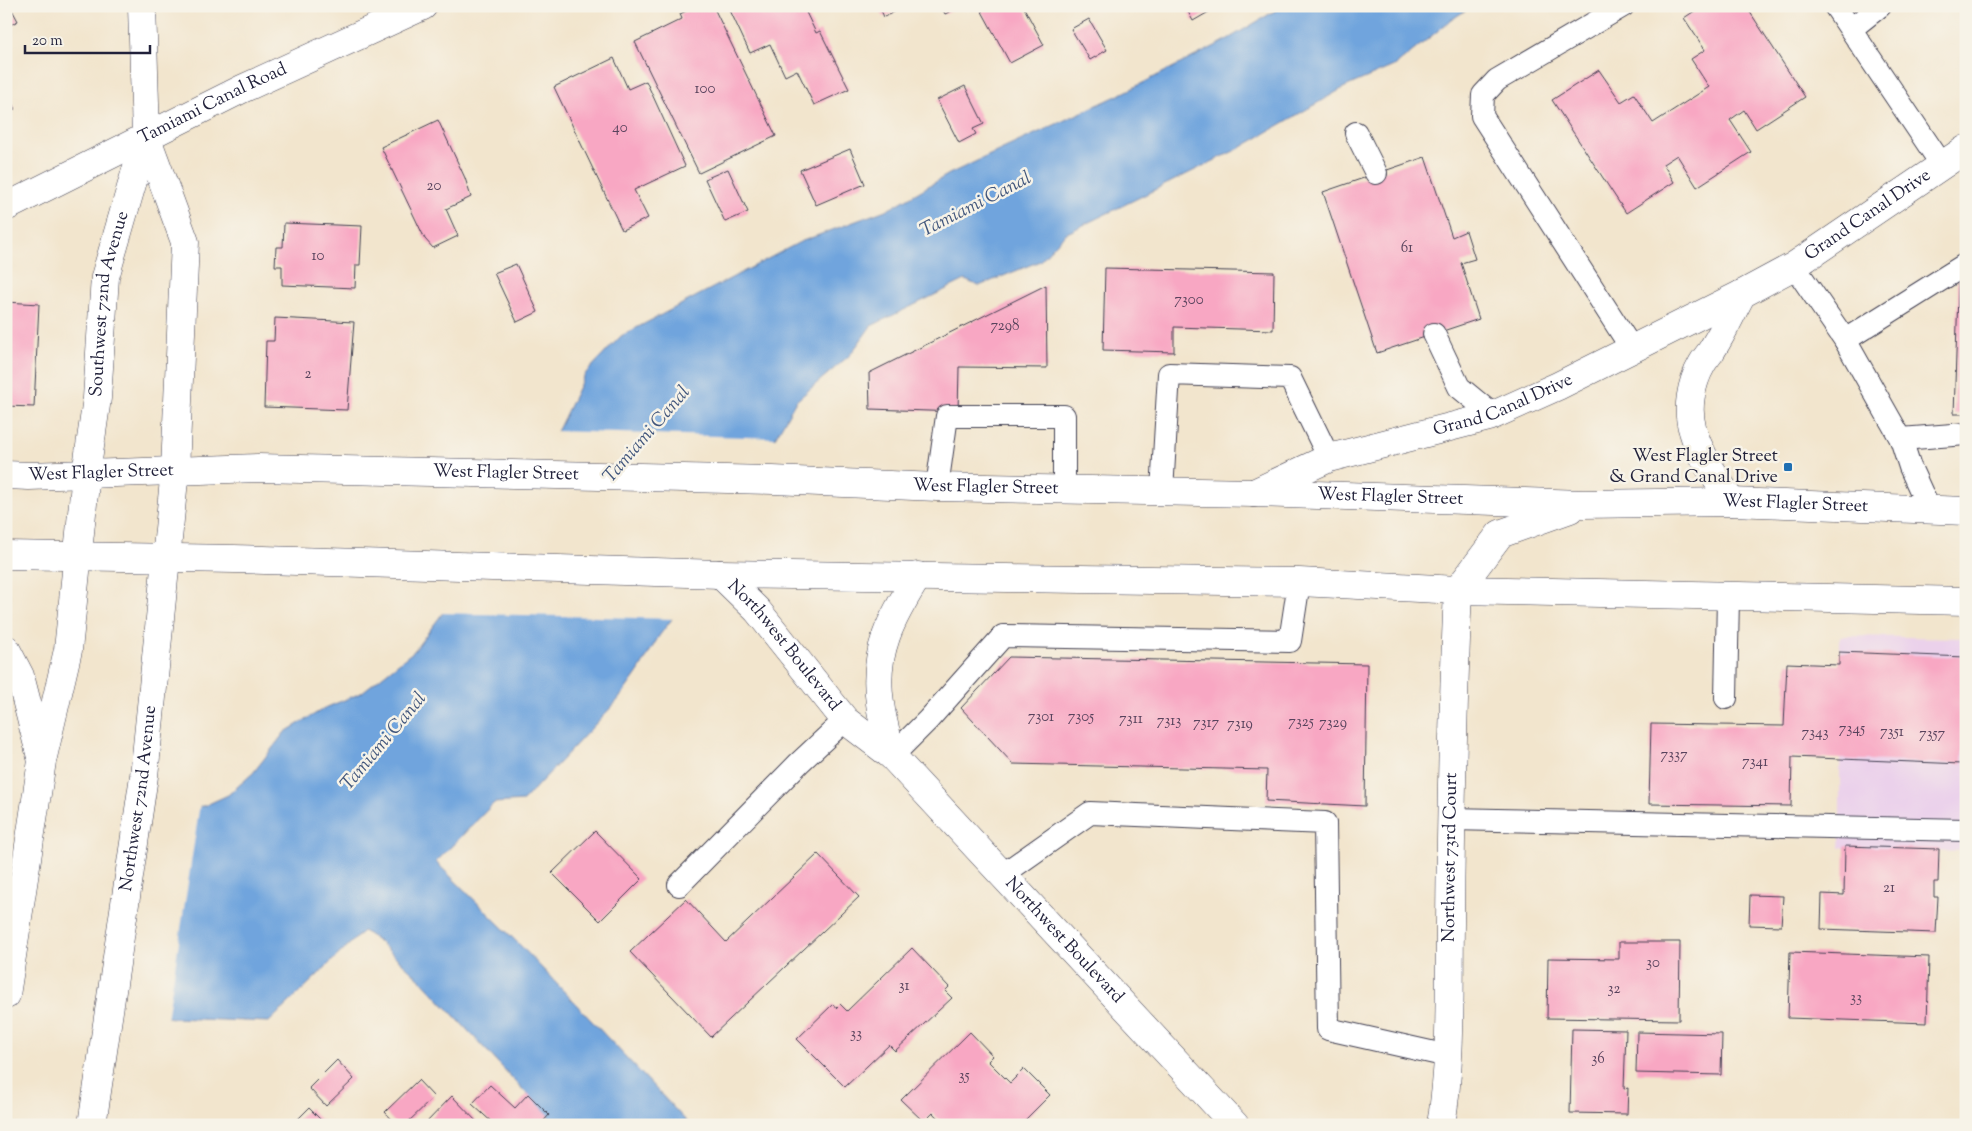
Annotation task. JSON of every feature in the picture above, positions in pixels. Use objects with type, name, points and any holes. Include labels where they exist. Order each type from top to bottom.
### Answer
[{"type":"main road","name":"Southwest 72nd Avenue","points":[[86,474],[97,398],[105,277],[146,136],[142,6]]},
{"type":"main road","name":"Tamiami Canal Road","points":[[6,207],[242,89],[423,6]]},
{"type":"main road","name":"Southwest 72nd Avenue","points":[[146,136],[185,242],[175,470]]},
{"type":"main road","name":"Grand Canal Drive","points":[[1254,493],[1329,458],[1438,432],[1494,416],[1558,386],[1794,266],[1966,148]]},
{"type":"main road","points":[[1731,502],[1703,455],[1693,432],[1690,406],[1698,371],[1713,348],[1742,294]]},
{"type":"main road","name":"West Flagler Street","points":[[6,475],[29,476],[235,468],[356,470],[773,480],[937,487],[1254,493],[1583,504],[1731,502],[1966,512]]},
{"type":"main road","name":"Northwest 72nd Avenue","points":[[98,1120],[105,1044],[144,776],[175,470]]},
{"type":"main road","points":[[6,995],[42,761],[68,650],[86,474]]},
{"type":"main road","points":[[1458,590],[1500,534],[1583,504]]},
{"type":"main road","points":[[6,555],[78,555],[720,574],[1299,582],[1458,590],[1966,601]]},
{"type":"main road","name":"Northwest Boulevard","points":[[720,574],[757,610],[845,720],[892,756],[1235,1125]]},
{"type":"main road","name":"Northwest Boulevard","points":[[892,756],[880,703],[878,680],[880,657],[885,636],[895,612],[918,576]]},
{"type":"main road","name":"Northwest 73rd Court","points":[[1441,1125],[1448,1056],[1451,819],[1458,590]]},
{"type":"main road","points":[[6,649],[20,676],[42,761]]},
{"type":"lane","points":[[1623,6],[1497,80],[1483,95],[1482,116],[1632,349]]},
{"type":"lane","points":[[1835,6],[1942,165]]},
{"type":"lane","points":[[1851,29],[1880,6]]},
{"type":"lane","points":[[1356,133],[1376,173]]},
{"type":"lane","points":[[1845,340],[1966,264]]},
{"type":"lane","points":[[1794,266],[1845,340],[1901,439],[1910,467],[1930,510]]},
{"type":"lane","points":[[1434,334],[1460,387],[1494,416]]},
{"type":"lane","points":[[1162,491],[1169,374],[1290,378],[1329,458]]},
{"type":"lane","points":[[937,487],[947,416],[1064,416],[1064,489]]},
{"type":"lane","points":[[1901,439],[1966,434]]},
{"type":"lane","points":[[892,756],[928,720],[1003,636],[1290,641],[1299,582]]},
{"type":"lane","points":[[1726,698],[1728,597]]},
{"type":"lane","points":[[679,885],[799,763],[845,720]]},
{"type":"lane","points":[[1002,875],[1090,813],[1325,823],[1328,1029],[1448,1056]]},
{"type":"lane","points":[[1451,819],[1966,830]]},
{"type":"shaded area","points":[[1840,636],[1966,638],[1966,851],[1840,848]]},
{"type":"water","name":"Tamiami Canal","points":[[1283,6],[1472,6],[1451,20],[1396,65],[1345,87],[1240,148],[1065,234],[1040,261],[979,286],[965,280],[871,326],[850,355],[796,401],[675,615],[659,636],[638,672],[618,700],[523,801],[494,803],[436,862],[522,947],[690,1125],[556,1125],[420,979],[376,939],[363,931],[269,1022],[174,1018],[82,1006],[6,783],[106,812],[204,806],[228,795],[253,773],[285,732],[325,708],[361,693],[414,651],[445,610],[559,428],[585,374],[621,336],[800,242],[891,208],[949,174],[1123,93],[1223,42]]},
{"type":"pier","points":[[554,431],[778,438],[676,619],[440,613]]},
{"type":"pier","points":[[6,780],[107,809],[200,804],[167,1020],[82,1009],[6,994]]},
{"type":"building","points":[[6,6],[10,6],[18,21],[6,27]]},
{"type":"building","points":[[696,6],[713,6],[776,136],[699,173],[635,42],[682,19],[680,14]]},
{"type":"building","points":[[728,6],[803,6],[816,33],[820,31],[849,89],[814,105],[797,70],[785,76],[770,44],[750,53]]},
{"type":"building","points":[[879,6],[906,6],[884,17]]},
{"type":"building","points":[[941,6],[961,6],[945,14]]},
{"type":"building","points":[[979,6],[1023,6],[1044,45],[1010,63]]},
{"type":"building","points":[[1185,6],[1219,6],[1193,21]]},
{"type":"building","points":[[1702,6],[1746,6],[1805,97],[1756,129],[1744,110],[1730,120],[1751,152],[1697,187],[1677,155],[1663,164],[1674,182],[1626,213],[1552,100],[1599,70],[1621,102],[1634,94],[1653,123],[1709,87],[1691,59],[1705,50],[1684,18]]},
{"type":"building","points":[[1089,19],[1107,50],[1090,60],[1071,29]]},
{"type":"building","points":[[614,58],[628,89],[646,81],[685,166],[634,190],[648,218],[622,230],[554,87]]},
{"type":"building","points":[[965,86],[984,124],[973,129],[976,134],[959,143],[937,100]]},
{"type":"building","points":[[6,92],[15,109],[6,113]]},
{"type":"building","points":[[438,120],[465,178],[471,197],[446,209],[458,236],[433,248],[425,239],[381,147]]},
{"type":"building","points":[[850,149],[865,184],[816,205],[800,170]]},
{"type":"building","points":[[1425,157],[1452,237],[1466,231],[1475,259],[1461,263],[1479,319],[1377,353],[1323,192]]},
{"type":"building","points":[[728,169],[748,212],[725,222],[705,179]]},
{"type":"building","points":[[284,223],[362,226],[360,265],[356,265],[355,288],[282,285],[282,266],[275,266],[276,247],[283,247]]},
{"type":"building","points":[[516,264],[538,312],[517,322],[494,273]]},
{"type":"building","points":[[1959,264],[1966,265],[1966,414],[1954,414]]},
{"type":"building","points":[[1105,268],[1274,272],[1273,330],[1174,327],[1174,352],[1103,350]]},
{"type":"building","points":[[1046,285],[1047,368],[959,367],[958,412],[870,409],[869,373]]},
{"type":"building","points":[[6,302],[39,304],[34,407],[6,406]]},
{"type":"building","points":[[275,318],[354,322],[347,410],[264,407],[266,341],[274,341]]},
{"type":"building","points":[[1839,652],[1966,657],[1962,764],[1792,757],[1791,806],[1649,804],[1651,724],[1784,726],[1787,663],[1839,665]]},
{"type":"building","points":[[1009,657],[1367,664],[1365,806],[1266,801],[1267,770],[1013,764],[961,708]]},
{"type":"building","points":[[595,831],[642,879],[600,921],[552,873]]},
{"type":"building","points":[[1845,846],[1939,849],[1938,882],[1934,882],[1934,897],[1938,897],[1936,933],[1821,929],[1822,894],[1844,895]]},
{"type":"building","points":[[818,854],[859,897],[711,1037],[630,952],[686,899],[726,942]]},
{"type":"building","points":[[1750,895],[1783,896],[1781,926],[1749,925]]},
{"type":"building","points":[[1619,942],[1680,942],[1679,1020],[1547,1018],[1548,958],[1619,959]]},
{"type":"building","points":[[912,948],[949,987],[945,991],[952,998],[895,1051],[889,1045],[845,1087],[797,1039],[833,1004],[836,1008],[840,1004],[847,1011]]},
{"type":"building","points":[[1790,952],[1929,957],[1927,1023],[1788,1018]]},
{"type":"building","points":[[1572,1029],[1626,1030],[1624,1089],[1628,1088],[1627,1114],[1570,1113]]},
{"type":"building","points":[[970,1032],[993,1056],[988,1061],[1010,1083],[1024,1069],[1050,1095],[1020,1125],[944,1125],[933,1113],[924,1122],[901,1100]]},
{"type":"building","points":[[1637,1032],[1722,1034],[1721,1075],[1636,1073]]},
{"type":"building","points":[[337,1060],[354,1079],[326,1106],[309,1088]]},
{"type":"building","points":[[418,1080],[434,1097],[405,1125],[397,1125],[385,1112]]},
{"type":"building","points":[[490,1085],[515,1108],[528,1094],[549,1115],[540,1125],[495,1125],[472,1104]]},
{"type":"building","points":[[452,1096],[480,1125],[424,1125]]},
{"type":"building","points":[[309,1108],[326,1125],[292,1125]]},
{"type":"place","name":"West Flagler Street & Grand Canal Drive","points":[[1788,467]]}]
